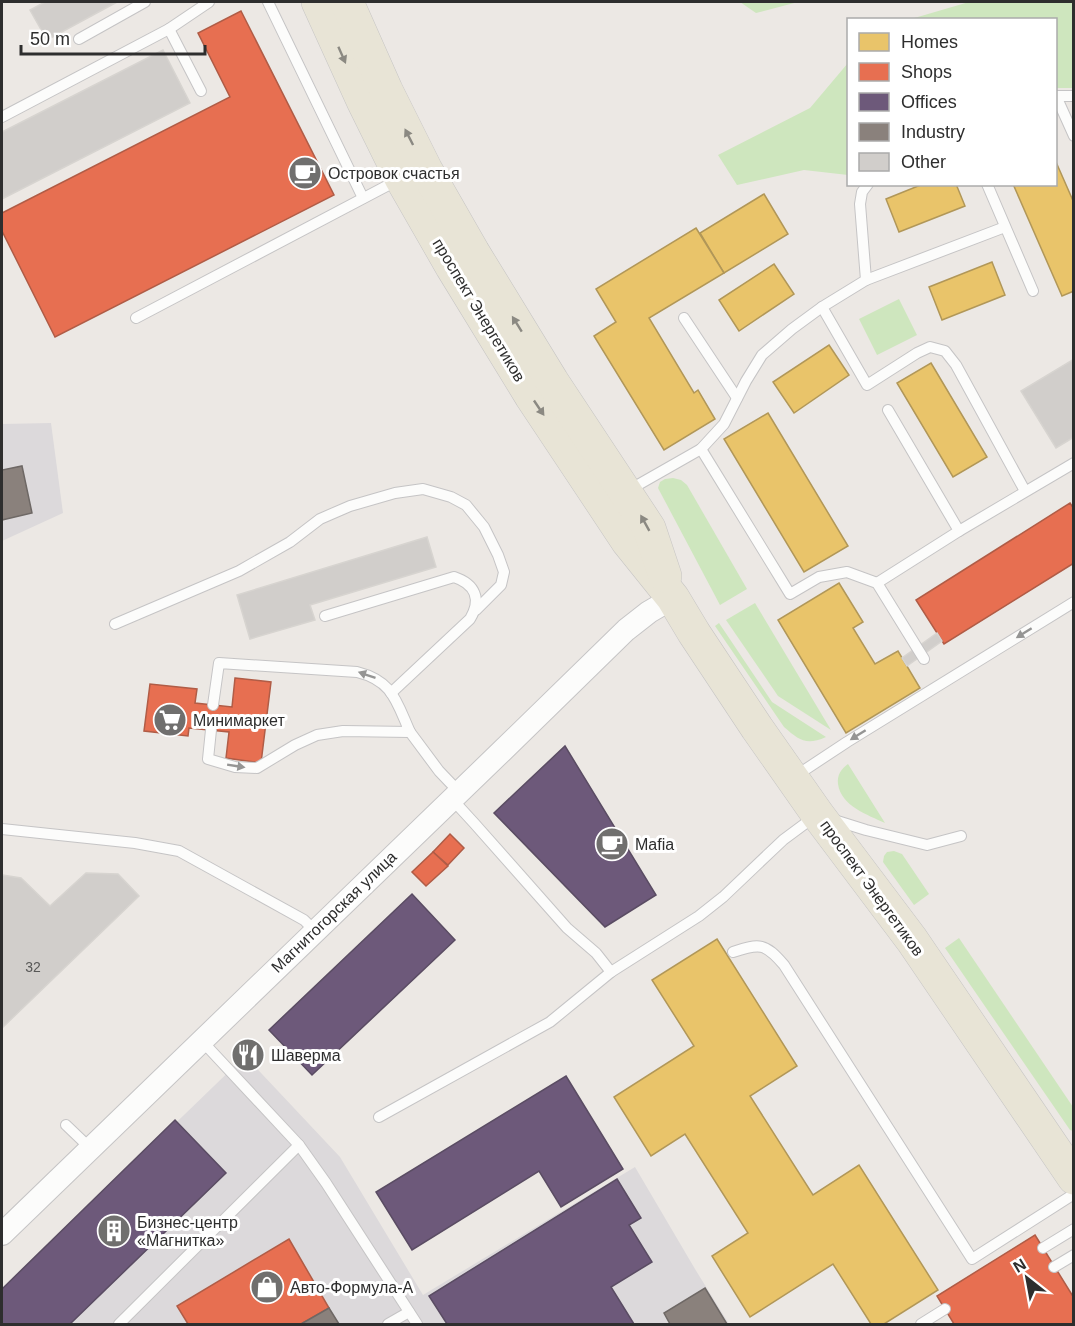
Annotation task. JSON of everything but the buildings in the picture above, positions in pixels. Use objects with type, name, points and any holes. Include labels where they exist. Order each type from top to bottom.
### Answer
[{"type":"main road","name":"проспект Энергетиков","points":[[318,2],[401,178],[531,396],[628,542],[673,598],[792,778],[912,940],[1070,1165]]},
{"type":"main road","name":"проспект Энергетиков","points":[[347,2],[386,90],[426,170],[473,252],[552,381],[649,528],[673,598]]},
{"type":"street","name":"Магнитогорская улица","points":[[2,1234],[626,630],[649,612],[673,598]]},
{"type":"lane","points":[[80,39],[145,2]]},
{"type":"lane","points":[[2,117],[169,29],[209,2]]},
{"type":"lane","points":[[268,2],[363,198]]},
{"type":"lane","points":[[169,29],[201,91]]},
{"type":"lane","points":[[1057,96],[1074,96]]},
{"type":"lane","points":[[1057,98],[1074,136]]},
{"type":"lane","points":[[136,318],[401,178]]},
{"type":"lane","points":[[866,186],[862,192],[860,204],[866,280]]},
{"type":"lane","points":[[988,186],[1033,291]]},
{"type":"lane","points":[[626,491],[701,449],[724,424],[762,356],[792,329],[822,307],[866,280],[1005,227]]},
{"type":"lane","points":[[822,307],[867,385],[930,347],[945,351],[956,365],[1025,491]]},
{"type":"lane","points":[[684,318],[737,398]]},
{"type":"lane","points":[[888,410],[959,531]]},
{"type":"lane","points":[[701,449],[790,594],[819,577],[847,572],[877,583],[924,659]]},
{"type":"lane","points":[[877,583],[1074,463]]},
{"type":"lane","points":[[115,624],[239,571],[290,542],[320,519],[350,506],[395,493],[423,489],[451,497],[466,505],[484,527],[504,572],[501,585],[470,619],[392,693]]},
{"type":"lane","points":[[325,615],[454,577],[465,581],[472,590],[477,600],[476,610]]},
{"type":"lane","points":[[792,778],[1074,602]]},
{"type":"lane","points":[[213,705],[219,663],[357,672],[370,675],[382,682],[392,693],[410,732],[474,823],[567,928],[596,953],[611,972]]},
{"type":"lane","points":[[211,730],[208,759],[235,767],[257,768],[295,745],[317,735],[343,731],[410,732]]},
{"type":"lane","points":[[379,1117],[550,1022],[611,972],[699,916],[723,897],[783,840],[818,815],[927,845],[961,836]]},
{"type":"lane","points":[[2,829],[135,843],[178,851],[303,920],[315,931]]},
{"type":"lane","points":[[733,952],[749,946],[762,946],[773,952],[784,965],[972,1259],[1074,1194]]},
{"type":"lane","points":[[202,1041],[299,1145],[417,1324]]},
{"type":"lane","points":[[66,1125],[90,1148]]},
{"type":"lane","points":[[124,1323],[299,1145]]},
{"type":"lane","points":[[1043,1248],[1074,1229]]},
{"type":"lane","points":[[1054,1267],[1074,1255]]},
{"type":"lane","points":[[921,1324],[945,1310]]},
{"type":"lane","points":[[388,1324],[409,1312]]},
{"type":"shaded area","points":[[51,423],[63,513],[2,541],[2,424]]},
{"type":"shaded area","points":[[245,1056],[340,1157],[423,1295],[635,1167],[729,1324],[2,1324],[2,1291]]},
{"type":"green space","points":[[740,2],[798,2],[756,13]]},
{"type":"green space","points":[[969,2],[1073,2],[1073,88],[1057,88],[1057,18],[914,18]]},
{"type":"green space","points":[[847,64],[847,175],[804,170],[737,185],[718,155],[810,108]]},
{"type":"green space","points":[[899,299],[917,335],[877,355],[859,319]]},
{"type":"green space","points":[[673,478],[687,485],[747,589],[720,605],[658,488],[660,482]]},
{"type":"green space","points":[[755,603],[831,730],[778,696],[726,620]]},
{"type":"green space","points":[[719,623],[772,702],[826,737],[813,741],[803,740],[784,727],[715,626]]},
{"type":"green space","points":[[848,764],[885,823],[856,809],[840,792],[838,778],[841,770]]},
{"type":"green space","points":[[894,851],[902,854],[929,894],[914,905],[883,862],[887,852]]},
{"type":"green space","points":[[959,938],[1073,1107],[1073,1131],[1070,1130],[945,948]]},
{"type":"place","name":"Островок счастья","points":[[305,173]]},
{"type":"place","name":"Минимаркет","points":[[170,720]]},
{"type":"place","name":"Mafia","points":[[612,844]]},
{"type":"place","name":"Шаверма","points":[[248,1055]]},
{"type":"place","name":"Бизнес-центр «Магнитка»","points":[[114,1231]]},
{"type":"place","name":"Авто-Формула-А","points":[[267,1287]]}]
